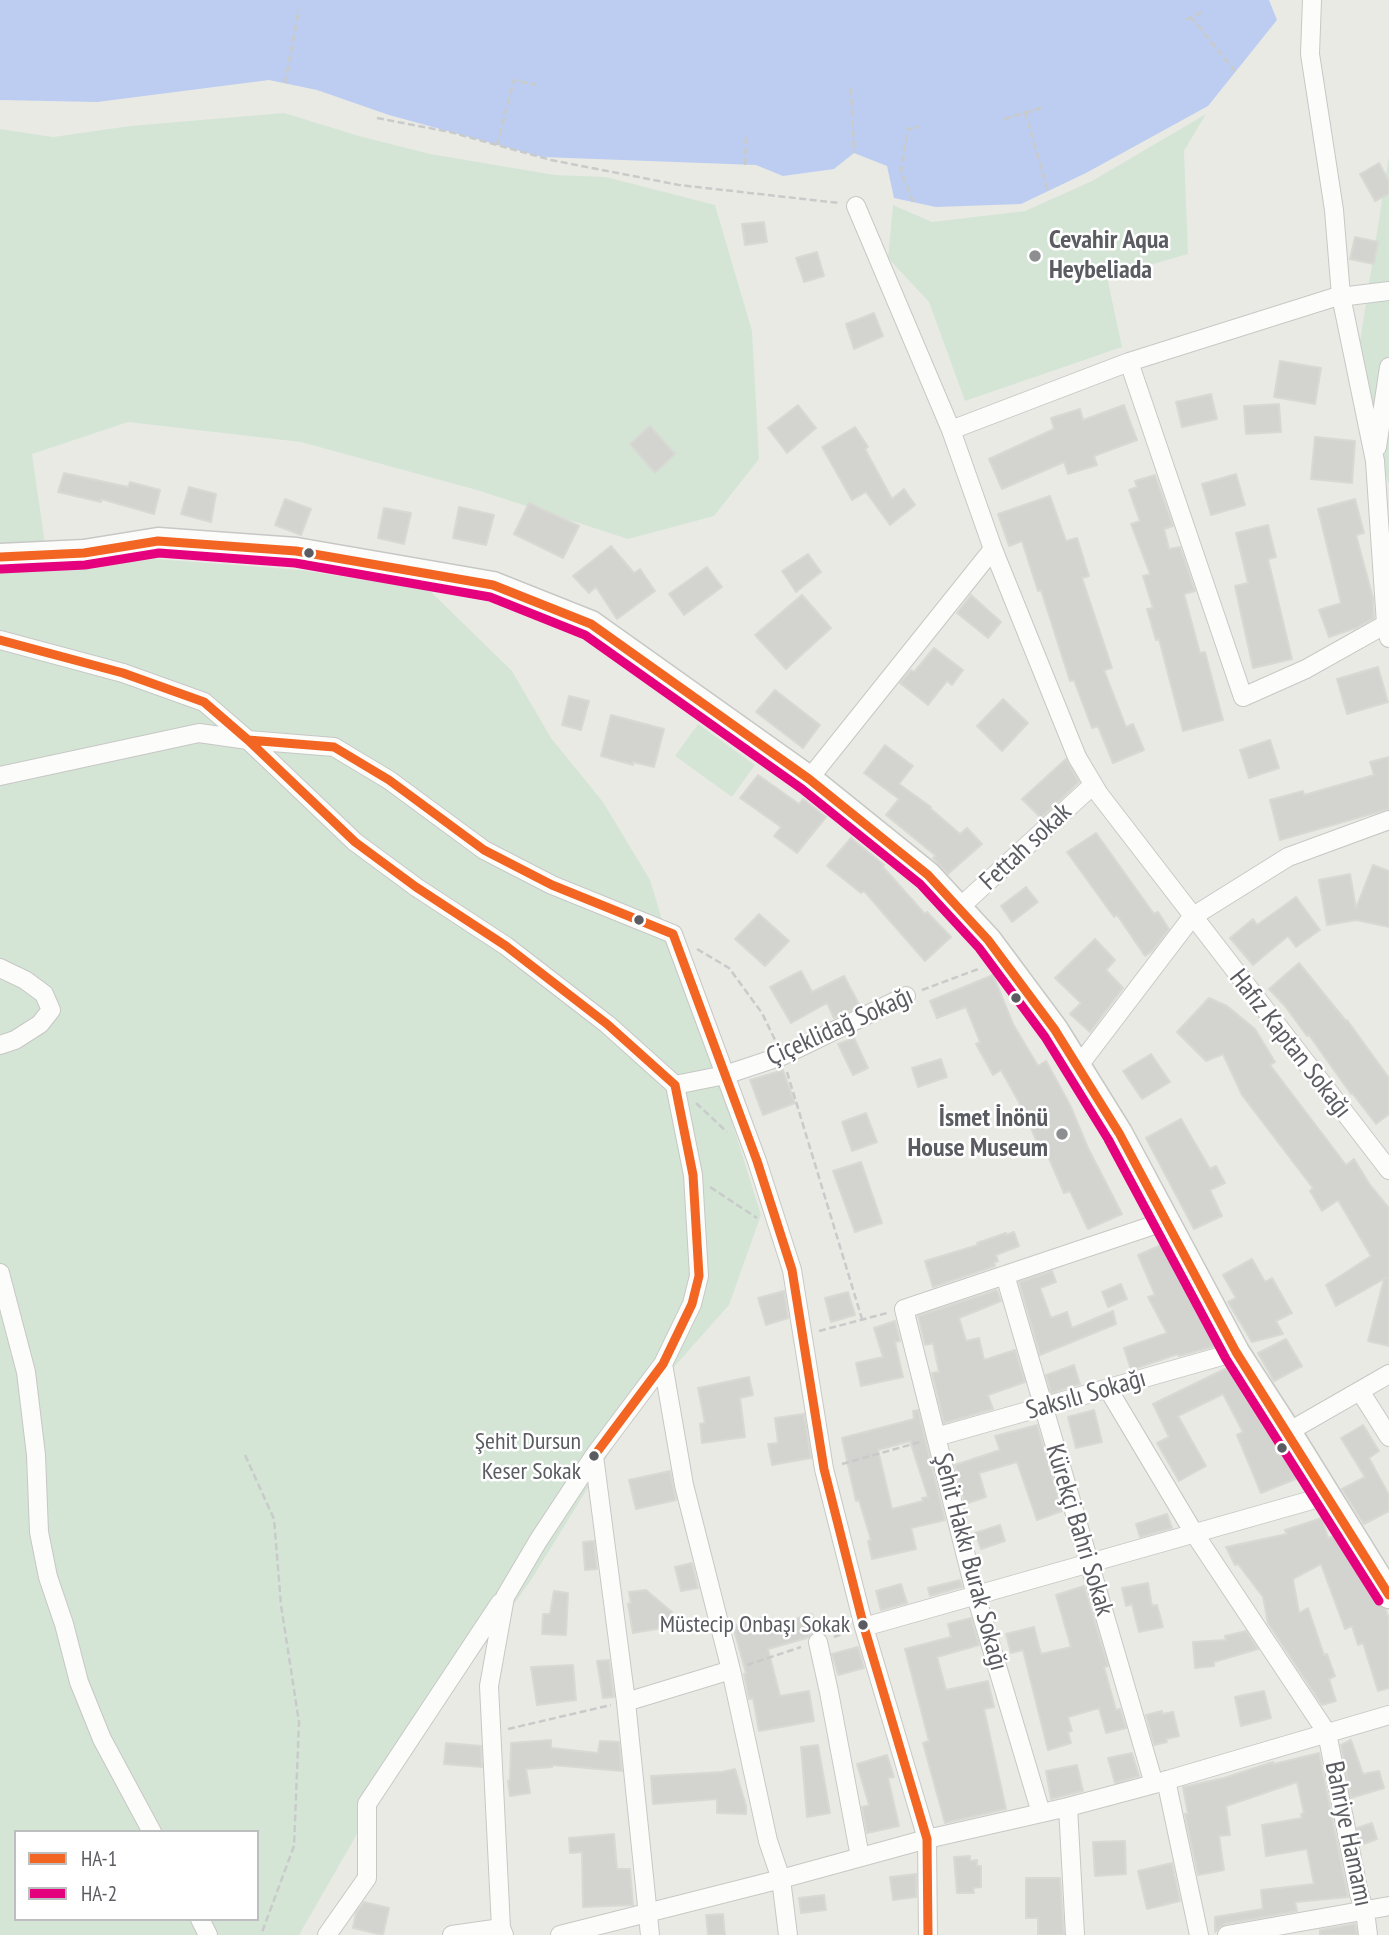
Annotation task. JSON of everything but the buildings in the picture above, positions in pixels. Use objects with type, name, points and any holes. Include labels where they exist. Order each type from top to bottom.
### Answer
[{"type":"street","points":[[1129,362],[1243,697],[1387,631],[1375,461],[1341,296],[1334,210],[1310,54],[1312,0]]},
{"type":"street","name":"Hafız Kaptan Sokağı","points":[[856,206],[951,430],[993,549],[1077,757],[1093,785],[1192,917],[1389,1170]]},
{"type":"street","points":[[951,430],[1129,362],[1341,296],[1389,291]]},
{"type":"street","points":[[1375,461],[1389,367]]},
{"type":"street","points":[[0,557],[84,553],[158,541],[296,551],[493,584],[591,624],[809,779],[928,874],[1002,960],[1055,1030],[1119,1133],[1236,1352],[1326,1496],[1387,1586]]},
{"type":"street","points":[[809,779],[993,549]]},
{"type":"street","points":[[0,640],[123,673],[204,702],[355,842],[416,887],[516,954],[607,1024],[675,1085],[693,1175],[699,1276],[692,1304],[663,1364],[594,1456],[505,1597],[368,1804],[367,1878],[327,1935]]},
{"type":"street","points":[[0,776],[199,733],[334,747],[388,780],[484,850],[552,885],[673,934],[725,1074],[792,1270],[824,1469],[864,1627],[927,1839],[928,1935]]},
{"type":"street","name":"Fettah sokak","points":[[959,908],[1093,785]]},
{"type":"street","points":[[1077,1068],[1192,917],[1288,857],[1389,820]]},
{"type":"street","points":[[0,968],[26,980],[44,994],[51,1010],[40,1024],[15,1040],[0,1045]]},
{"type":"street","name":"Çiçeklidağ Sokağı","points":[[675,1085],[725,1074],[782,1056],[906,996]]},
{"type":"street","points":[[904,1309],[1166,1221]]},
{"type":"street","points":[[0,1273],[26,1372],[36,1455],[39,1532],[48,1577],[79,1682],[102,1739],[151,1830]]},
{"type":"street","name":"Kürekçi Bahri Sokak","points":[[1006,1275],[1089,1563],[1160,1782],[1199,1935]]},
{"type":"street","name":"Şehit Hakkı Burak Sokağı","points":[[904,1309],[976,1596],[1041,1813]]},
{"type":"street","name":"Saksılı Sokağı","points":[[936,1437],[1236,1352]]},
{"type":"street","points":[[663,1364],[684,1485],[731,1670],[768,1841],[781,1879],[788,1935]]},
{"type":"street","points":[[1288,1432],[1389,1374]]},
{"type":"street","points":[[1108,1388],[1194,1533],[1327,1733]]},
{"type":"street","points":[[1360,1391],[1389,1437]]},
{"type":"street","points":[[594,1456],[626,1702],[650,1935]]},
{"type":"street","points":[[864,1627],[1326,1496]]},
{"type":"street","points":[[452,1935],[502,1932],[489,1686],[505,1597]]},
{"type":"street","points":[[818,1642],[860,1857]]},
{"type":"street","points":[[626,1702],[731,1670]]},
{"type":"street","points":[[560,1935],[927,1839],[1068,1807],[1389,1715]]},
{"type":"street","name":"Bahriye Hamamı","points":[[1327,1733],[1368,1935]]},
{"type":"street","points":[[1068,1807],[1074,1935]]},
{"type":"street","points":[[1227,1935],[1389,1906]]},
{"type":"path","points":[[285,83],[299,9]]},
{"type":"path","points":[[1186,20],[1202,12]]},
{"type":"path","points":[[1191,17],[1236,71]]},
{"type":"path","points":[[498,145],[514,80],[536,85]]},
{"type":"path","points":[[851,88],[854,153]]},
{"type":"path","points":[[1004,119],[1044,107]]},
{"type":"path","points":[[1024,113],[1048,191]]},
{"type":"path","points":[[377,118],[450,132],[551,160],[679,185],[856,206]]},
{"type":"path","points":[[913,202],[901,171],[908,130],[919,127]]},
{"type":"path","points":[[745,165],[746,137]]},
{"type":"path","points":[[673,934],[729,968],[762,1013],[782,1056],[862,1319]]},
{"type":"path","name":"Çiçeklidağ Sokağı","points":[[906,996],[1002,960]]},
{"type":"path","points":[[675,1085],[729,1133]]},
{"type":"path","points":[[693,1175],[780,1234]]},
{"type":"path","points":[[803,1336],[904,1309]]},
{"type":"path","points":[[824,1469],[936,1437]]},
{"type":"path","points":[[245,1455],[274,1519],[281,1605],[299,1721],[293,1846],[261,1935]]},
{"type":"path","points":[[731,1670],[864,1627]]},
{"type":"path","points":[[491,1732],[626,1702]]},
{"type":"green space","points":[[284,113],[430,154],[555,175],[606,177],[715,205],[752,331],[759,459],[714,516],[628,539],[477,490],[301,442],[128,422],[32,454],[45,544],[169,560],[301,570],[429,590],[512,671],[551,738],[603,802],[650,880],[670,946],[706,1039],[761,1215],[729,1305],[636,1410],[531,1580],[387,1782],[299,1935],[0,1935],[0,129],[53,137],[130,126]]},
{"type":"green space","name":"Cevahir Aqua Heybeliada","points":[[1206,114],[1184,151],[1188,254],[1107,277],[1122,347],[965,401],[929,302],[888,258],[893,205],[932,222],[1025,211],[1092,181]]},
{"type":"green space","points":[[1389,156],[1389,484],[1352,392]]},
{"type":"green space","points":[[698,724],[755,765],[732,797],[675,756]]},
{"type":"water","points":[[0,0],[1269,0],[1277,20],[1208,106],[1086,173],[1021,204],[936,207],[894,198],[887,166],[854,153],[834,169],[783,176],[756,165],[542,157],[389,115],[317,90],[269,80],[97,102],[0,100]]},
{"type":"transit line","name":"HA-1","points":[[0,557],[84,553],[158,541],[296,551],[493,585],[591,624],[809,779],[928,875],[988,940],[1055,1030],[1119,1133],[1236,1352],[1389,1595]]},
{"type":"transit line","name":"HA-2","points":[[1,569],[85,565],[159,553],[295,563],[490,597],[585,635],[802,789],[920,884],[979,948],[1045,1037],[1108,1139],[1226,1359],[1379,1601]]},
{"type":"transit line","name":"HA-1","points":[[0,640],[123,673],[204,702],[248,740],[334,747],[389,780],[484,850],[552,885],[673,934],[757,1161],[792,1270],[824,1469],[864,1627],[927,1839],[928,1935]]},
{"type":"transit line","name":"HA-1","points":[[248,740],[355,842],[416,887],[506,946],[607,1024],[675,1085],[693,1175],[699,1276],[692,1304],[663,1364],[594,1456]]},
{"type":"place","name":"Cevahir Aqua Heybeliada","points":[[1035,256]]},
{"type":"place","name":"İsmet İnönü House Museum","points":[[1062,1134]]},
{"type":"place","name":"Şehit Dursun Keser Sokak","points":[[594,1456]]},
{"type":"place","name":"Müstecip Onbaşı Sokak","points":[[863,1625]]}]
